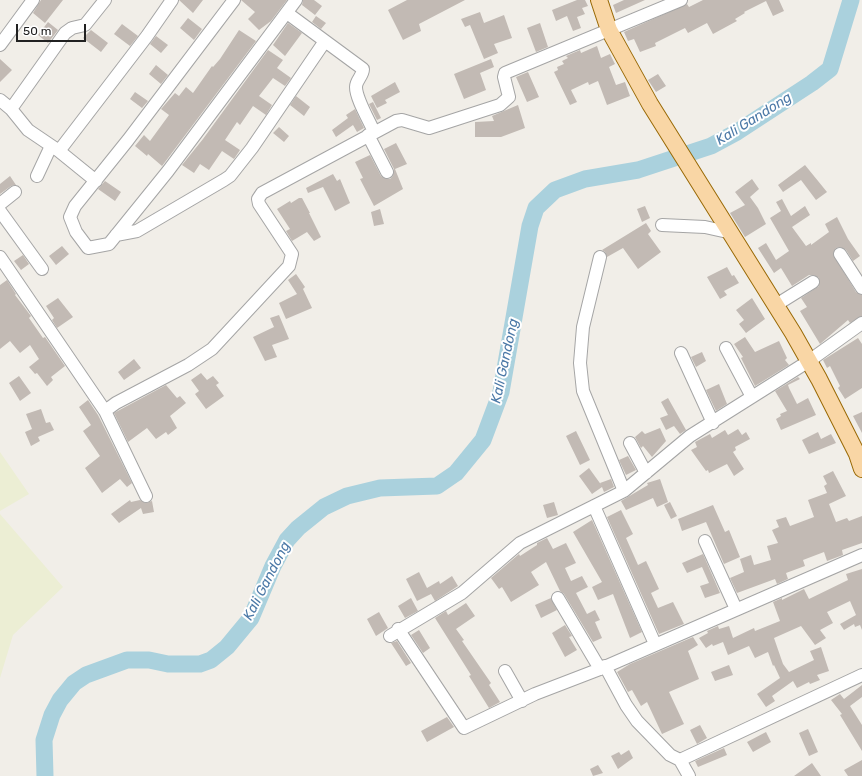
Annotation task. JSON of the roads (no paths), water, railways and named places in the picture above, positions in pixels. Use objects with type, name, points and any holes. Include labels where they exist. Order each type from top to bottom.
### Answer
[{"type":"main road","points":[[598,0],[609,30],[662,123],[697,182],[732,233],[809,362],[857,454],[862,469]]},
{"type":"street","points":[[0,44],[33,0]]},
{"type":"street","points":[[11,109],[65,33],[72,28],[85,25],[105,0]]},
{"type":"street","points":[[37,176],[55,149],[147,36],[172,0]]},
{"type":"street","points":[[234,0],[96,181],[75,206],[70,217],[76,232],[88,248],[109,244],[168,171],[296,0]]},
{"type":"street","points":[[104,411],[116,403],[188,365],[212,349],[289,266],[292,254],[259,204],[258,198],[262,194],[396,121],[402,120],[429,128],[500,105],[508,97],[509,92],[504,77],[505,73],[681,0]]},
{"type":"street","points":[[287,13],[363,69],[363,73],[357,83],[357,90],[371,134],[387,172]]},
{"type":"street","points":[[116,235],[136,230],[230,176],[252,148],[325,41]]},
{"type":"street","points":[[0,100],[11,109],[28,130],[96,181]]},
{"type":"street","points":[[0,204],[15,192]]},
{"type":"street","points":[[0,211],[42,269]]},
{"type":"street","points":[[662,225],[693,226],[732,233]]},
{"type":"street","points":[[840,254],[862,288]]},
{"type":"street","points":[[0,257],[104,411],[146,496]]},
{"type":"street","points":[[600,257],[583,326],[580,363],[583,391],[624,491]]},
{"type":"street","points":[[776,305],[813,282]]},
{"type":"street","points":[[862,324],[809,362],[690,436],[624,491],[520,543],[462,593],[394,632],[464,728],[522,700],[603,667],[862,555]]},
{"type":"street","points":[[726,348],[752,398]]},
{"type":"street","points":[[681,353],[712,423]]},
{"type":"street","points":[[630,443],[646,473]]},
{"type":"street","points":[[594,506],[655,644]]},
{"type":"street","points":[[705,541],[736,609]]},
{"type":"street","points":[[558,598],[637,721],[670,755],[680,760],[689,776]]},
{"type":"street","points":[[505,670],[522,700]]},
{"type":"street","points":[[680,760],[862,675]]},
{"type":"waterway","name":"Kali Gandong","points":[[45,776],[44,740],[52,715],[60,700],[74,683],[86,675],[127,660],[149,660],[168,664],[200,664],[211,660],[227,647],[251,618],[273,566],[287,540],[298,528],[324,507],[347,496],[380,488],[437,486],[456,473],[483,440],[501,392],[530,226],[536,208],[555,190],[585,179],[638,170],[711,146],[737,132],[812,83],[830,69],[851,0]]}]
